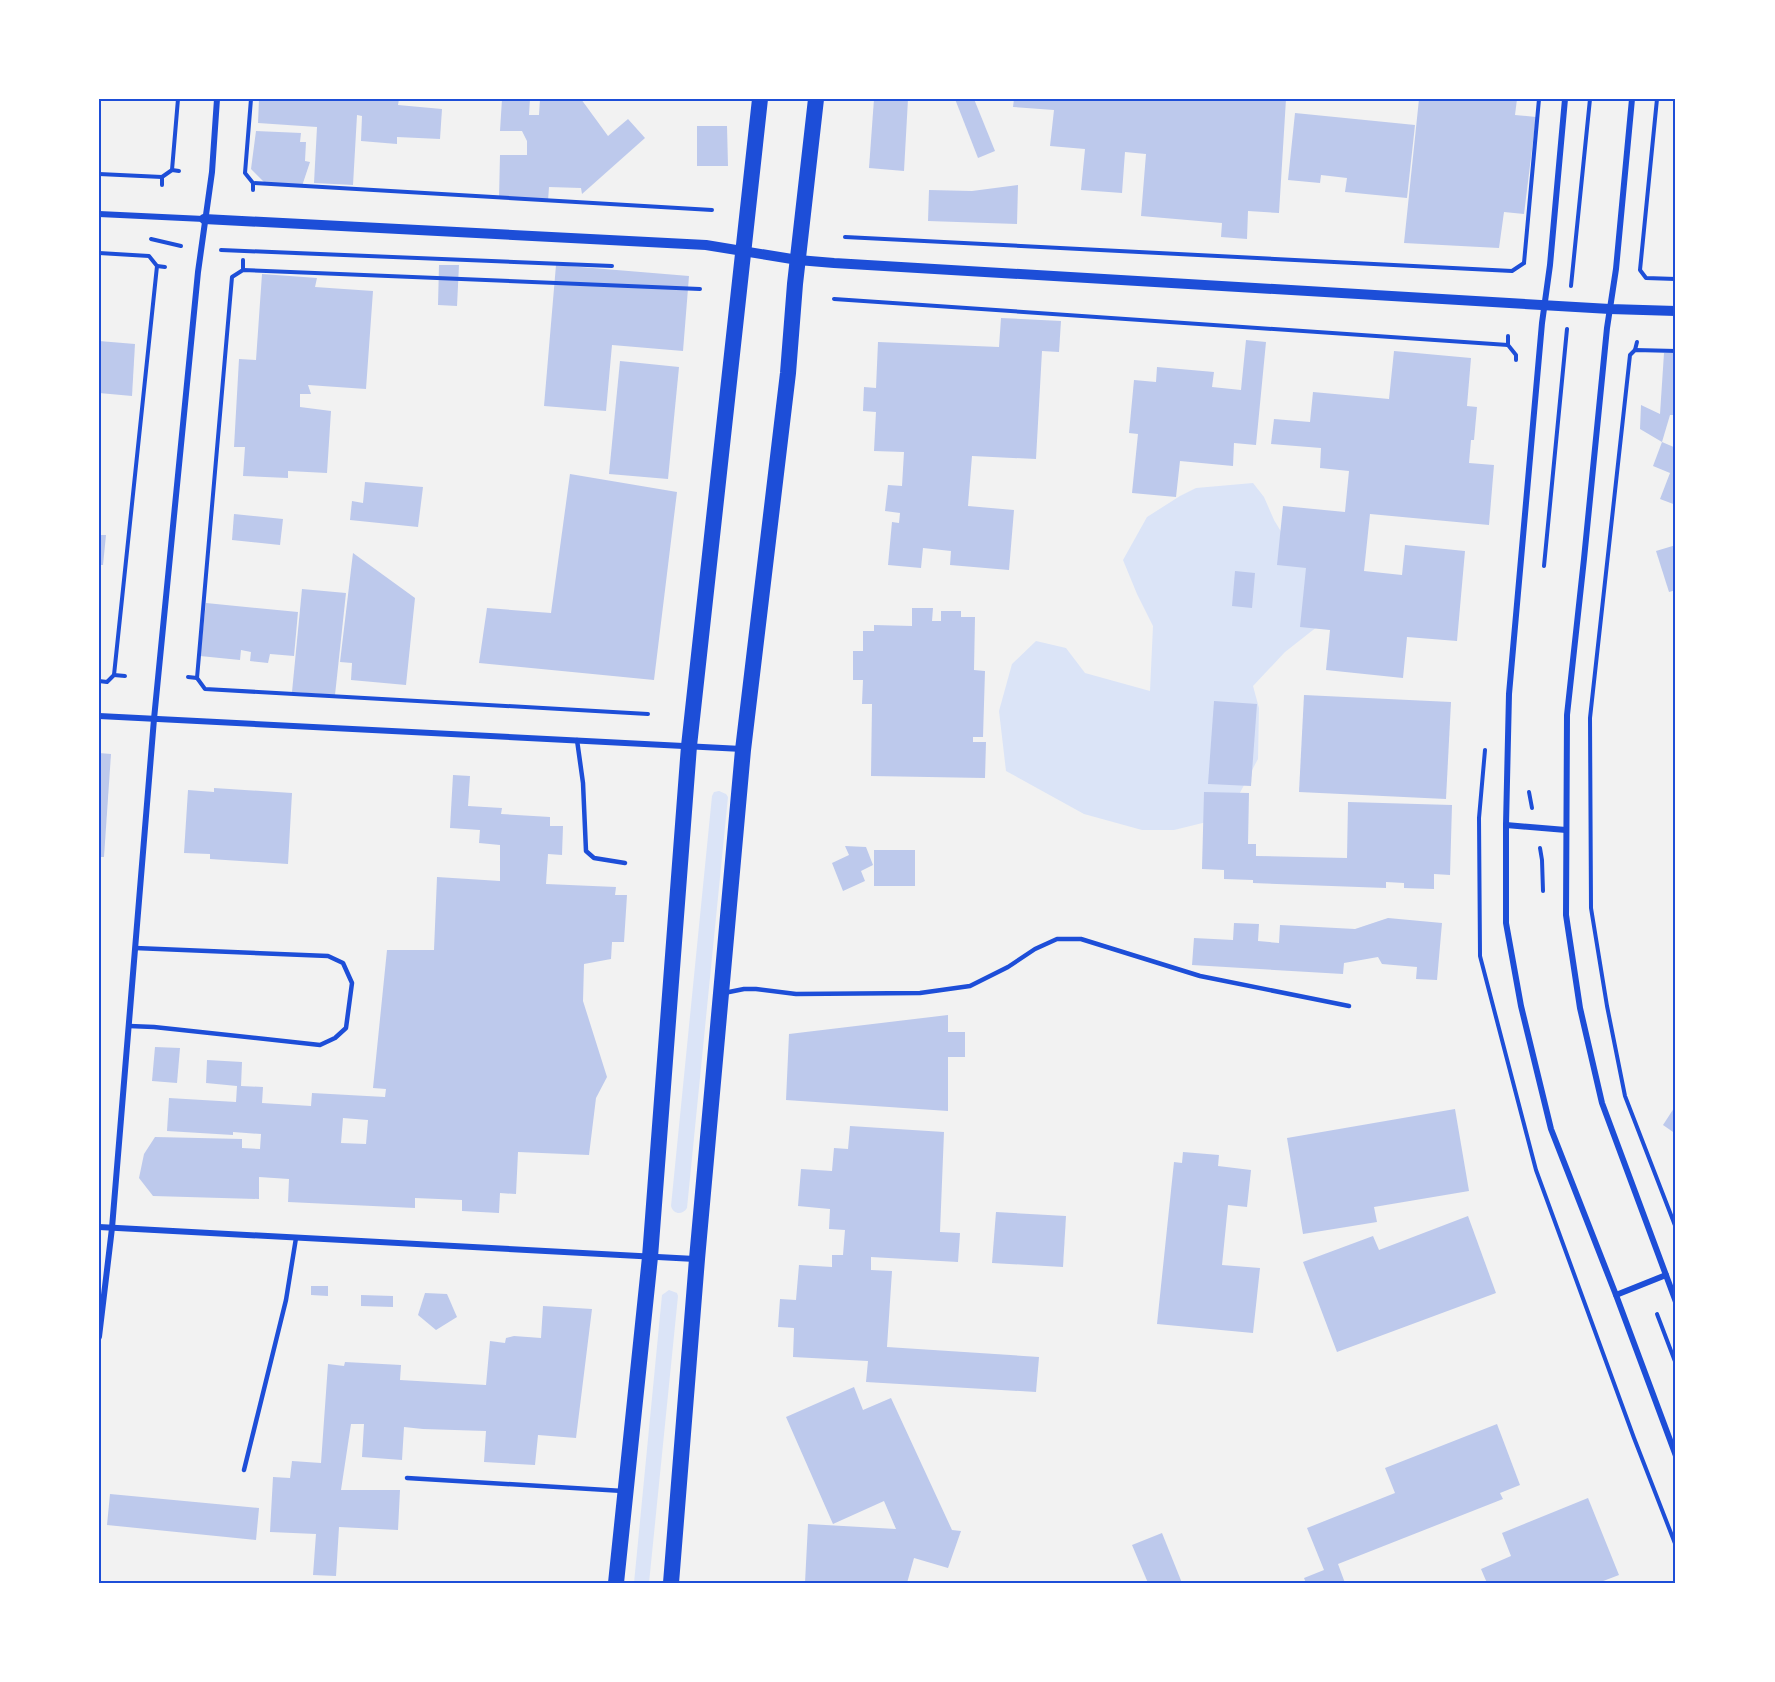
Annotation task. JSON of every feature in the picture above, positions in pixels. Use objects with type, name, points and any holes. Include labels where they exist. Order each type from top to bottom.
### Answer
[{"type":"highway","points":[[616,1583],[650,1257],[689,746],[760,99]]},
{"type":"highway","points":[[671,1583],[697,1260],[743,750],[788,373],[816,99]]},
{"type":"street","points":[[99,1337],[112,1228],[154,719],[196,284],[212,172],[217,99]]},
{"type":"street","points":[[1565,99],[1509,694],[1506,923],[1521,1006],[1551,1129],[1676,1456]]},
{"type":"street","points":[[1632,99],[1567,716],[1566,915],[1580,1008],[1602,1102],[1676,1302]]},
{"type":"street","points":[[99,214],[706,245],[798,260],[938,270],[1676,311]]},
{"type":"street","points":[[99,716],[743,750]]},
{"type":"street","points":[[1506,825],[1566,830]]},
{"type":"street","points":[[99,1227],[697,1260]]},
{"type":"street","points":[[1616,1295],[1666,1275]]},
{"type":"lane","points":[[577,740],[583,783],[586,851],[594,858],[625,863]]},
{"type":"lane","points":[[721,994],[744,988],[796,994],[920,993],[970,986],[1008,967],[1035,949],[1057,939],[1069,938],[1081,939],[1200,976],[1349,1006]]},
{"type":"lane","points":[[129,1026],[320,1045],[335,1038],[346,1028],[352,983],[343,963],[328,956],[135,948]]},
{"type":"lane","points":[[244,1470],[286,1300],[296,1238]]},
{"type":"lane","points":[[407,1478],[625,1492]]},
{"type":"path","points":[[172,170],[178,99]]},
{"type":"path","points":[[251,99],[243,173],[254,183],[712,210]]},
{"type":"path","points":[[845,237],[1512,271],[1524,263],[1539,99]]},
{"type":"path","points":[[1575,252],[1590,99]]},
{"type":"path","points":[[1646,278],[1640,270],[1657,99]]},
{"type":"path","points":[[99,174],[162,177],[172,170],[179,171]]},
{"type":"path","points":[[162,177],[162,184]]},
{"type":"path","points":[[253,190],[254,183]]},
{"type":"path","points":[[149,256],[150,248]]},
{"type":"path","points":[[99,253],[149,256],[158,266],[165,267]]},
{"type":"path","points":[[243,260],[243,270]]},
{"type":"path","points":[[114,675],[158,266]]},
{"type":"path","points":[[221,276],[232,277],[243,270],[700,289]]},
{"type":"path","points":[[1512,271],[1512,279]]},
{"type":"path","points":[[232,277],[197,678],[205,689],[648,714]]},
{"type":"path","points":[[1646,278],[1676,279]]},
{"type":"path","points":[[1644,284],[1646,278]]},
{"type":"path","points":[[834,299],[1508,345],[1508,336]]},
{"type":"path","points":[[1636,342],[1635,350],[1630,355],[1590,718],[1591,908],[1625,1096],[1676,1228]]},
{"type":"path","points":[[1635,350],[1676,351]]},
{"type":"path","points":[[1543,569],[1565,357]]},
{"type":"path","points":[[99,681],[106,681],[114,675],[125,676]]},
{"type":"path","points":[[188,677],[197,678]]},
{"type":"path","points":[[1529,793],[1530,782]]},
{"type":"path","points":[[1660,1322],[1676,1364]]},
{"type":"shaded area","points":[[1253,483],[1264,497],[1274,520],[1294,553],[1320,577],[1327,619],[1285,652],[1253,686],[1259,708],[1258,759],[1227,817],[1174,830],[1142,830],[1084,814],[1006,771],[999,711],[1012,664],[1036,641],[1066,648],[1085,673],[1150,691],[1153,626],[1123,560],[1147,517],[1180,496],[1196,488]]},
{"type":"shaded area","points":[[719,791],[728,797],[687,1208],[678,1213],[671,1206],[712,796],[714,792]]},
{"type":"shaded area","points":[[669,1290],[677,1293],[678,1296],[649,1583],[634,1583],[662,1295]]},
{"type":"building","points":[[259,99],[399,99],[398,105],[442,109],[440,139],[397,137],[397,144],[361,141],[362,116],[357,115],[353,185],[314,183],[317,127],[258,123]]},
{"type":"building","points":[[502,99],[530,99],[529,115],[539,115],[540,99],[581,99],[608,136],[628,119],[645,138],[582,194],[581,188],[549,187],[548,201],[499,199],[500,155],[527,155],[527,141],[522,131],[500,131]]},
{"type":"building","points":[[874,99],[908,99],[904,171],[869,168]]},
{"type":"building","points":[[955,99],[974,99],[995,151],[978,158]]},
{"type":"building","points":[[1014,99],[1286,99],[1279,213],[1248,211],[1247,239],[1221,237],[1222,223],[1141,216],[1146,154],[1125,152],[1122,193],[1081,190],[1085,149],[1050,146],[1054,110],[1013,107]]},
{"type":"building","points":[[1419,99],[1517,99],[1515,115],[1536,117],[1524,214],[1504,212],[1499,248],[1404,243]]},
{"type":"building","points":[[1295,113],[1415,125],[1407,198],[1345,192],[1347,178],[1321,175],[1320,183],[1288,180]]},
{"type":"building","points":[[697,126],[727,126],[728,166],[697,166]]},
{"type":"building","points":[[256,131],[301,133],[300,142],[306,142],[305,161],[310,162],[302,186],[265,183],[251,169]]},
{"type":"building","points":[[1018,185],[1017,224],[928,221],[929,190],[972,191]]},
{"type":"building","points":[[439,265],[459,265],[457,306],[438,305]]},
{"type":"building","points":[[556,265],[689,276],[683,351],[612,345],[606,411],[544,406]]},
{"type":"building","points":[[262,274],[317,278],[315,287],[373,291],[366,389],[308,385],[311,394],[300,394],[300,407],[331,411],[327,473],[288,471],[288,478],[243,476],[245,447],[234,447],[239,359],[256,360]]},
{"type":"building","points":[[1001,318],[1061,321],[1059,352],[1042,351],[1036,459],[972,456],[968,506],[1014,510],[1009,570],[950,565],[951,551],[923,548],[921,568],[888,565],[892,522],[899,523],[900,513],[885,511],[888,485],[902,486],[904,452],[874,451],[876,412],[863,411],[864,387],[876,388],[878,342],[999,347]]},
{"type":"building","points":[[1246,340],[1266,342],[1256,445],[1234,443],[1233,466],[1180,461],[1176,497],[1132,493],[1138,434],[1129,433],[1134,380],[1156,382],[1157,367],[1214,372],[1212,387],[1241,390]]},
{"type":"building","points":[[99,341],[135,344],[132,396],[99,393]]},
{"type":"building","points":[[1394,351],[1471,358],[1467,406],[1477,407],[1469,463],[1494,465],[1489,525],[1370,514],[1364,571],[1402,575],[1405,545],[1465,551],[1457,641],[1407,637],[1403,678],[1326,670],[1330,630],[1300,627],[1306,568],[1277,565],[1283,506],[1345,512],[1349,471],[1320,468],[1321,448],[1271,444],[1274,419],[1310,422],[1313,392],[1389,399]]},
{"type":"building","points":[[1664,353],[1676,353],[1676,415],[1670,415],[1662,442],[1640,429],[1641,405],[1660,414]]},
{"type":"building","points":[[620,361],[679,367],[668,479],[609,474]]},
{"type":"building","points":[[1662,442],[1676,448],[1676,505],[1660,499],[1670,473],[1653,466]]},
{"type":"building","points":[[570,474],[677,492],[654,680],[479,663],[487,608],[551,613]]},
{"type":"building","points":[[365,482],[423,487],[418,527],[350,520],[352,501],[363,503]]},
{"type":"building","points":[[234,514],[283,519],[280,545],[232,540]]},
{"type":"building","points":[[99,535],[106,535],[103,565],[99,565]]},
{"type":"building","points":[[1676,545],[1676,590],[1669,592],[1656,551]]},
{"type":"building","points":[[353,553],[415,598],[406,685],[351,680],[352,663],[340,662]]},
{"type":"building","points":[[1235,571],[1255,573],[1252,608],[1232,606]]},
{"type":"building","points":[[302,589],[346,593],[335,695],[292,692]]},
{"type":"building","points":[[206,603],[298,612],[294,656],[270,654],[268,663],[250,661],[251,652],[241,650],[240,660],[200,656]]},
{"type":"building","points":[[912,608],[933,608],[932,621],[941,621],[941,611],[961,611],[961,617],[975,617],[974,670],[985,671],[983,737],[973,737],[973,742],[986,742],[985,778],[871,776],[872,704],[862,704],[863,680],[853,680],[853,651],[863,651],[863,631],[874,631],[874,625],[912,626]]},
{"type":"building","points":[[1304,695],[1451,702],[1446,799],[1299,792]]},
{"type":"building","points":[[1214,701],[1257,704],[1251,786],[1208,784]]},
{"type":"building","points":[[99,753],[111,754],[104,857],[99,857]]},
{"type":"building","points":[[453,775],[470,776],[468,806],[502,808],[501,814],[550,817],[550,826],[563,826],[562,855],[548,854],[546,884],[616,887],[615,895],[627,895],[624,942],[612,942],[611,959],[584,964],[583,1001],[607,1077],[596,1098],[589,1155],[518,1152],[516,1194],[500,1193],[499,1213],[462,1211],[462,1200],[415,1198],[415,1208],[288,1202],[289,1179],[259,1177],[259,1199],[153,1196],[139,1178],[144,1154],[155,1137],[242,1139],[242,1148],[260,1149],[261,1134],[233,1132],[233,1135],[167,1131],[169,1098],[236,1102],[237,1086],[206,1083],[207,1060],[242,1062],[241,1086],[263,1087],[262,1103],[311,1106],[312,1093],[385,1097],[386,1089],[373,1088],[387,950],[434,950],[437,877],[500,881],[500,845],[479,843],[480,830],[450,828]],"holes":[[[343,1118],[368,1120],[366,1144],[341,1143]]]},
{"type":"building","points":[[214,788],[292,793],[288,864],[210,859],[210,854],[184,853],[188,790],[214,792]]},
{"type":"building","points":[[1204,792],[1249,793],[1248,844],[1256,844],[1256,856],[1347,858],[1348,802],[1452,805],[1450,875],[1434,874],[1434,889],[1404,888],[1404,883],[1386,882],[1386,888],[1253,883],[1253,880],[1224,879],[1224,870],[1202,869]]},
{"type":"building","points":[[845,846],[866,847],[873,865],[861,871],[865,881],[843,891],[832,863],[849,855]]},
{"type":"building","points":[[874,850],[915,850],[915,886],[874,886]]},
{"type":"building","points":[[1388,918],[1442,923],[1437,980],[1416,979],[1417,967],[1382,964],[1378,957],[1344,963],[1343,974],[1192,965],[1194,938],[1233,940],[1234,923],[1259,924],[1258,941],[1279,943],[1280,925],[1355,929]]},
{"type":"building","points":[[948,1015],[948,1032],[965,1032],[965,1057],[948,1057],[948,1111],[786,1100],[789,1034]]},
{"type":"building","points":[[155,1047],[180,1048],[177,1083],[152,1081]]},
{"type":"building","points":[[1676,1105],[1676,1134],[1663,1125]]},
{"type":"building","points":[[1455,1109],[1469,1191],[1374,1207],[1377,1222],[1303,1234],[1287,1138]]},
{"type":"building","points":[[850,1126],[944,1132],[940,1232],[960,1233],[958,1262],[871,1257],[871,1270],[892,1271],[887,1347],[1039,1357],[1036,1392],[866,1382],[868,1361],[793,1357],[794,1328],[778,1327],[780,1299],[796,1300],[799,1265],[832,1267],[832,1255],[843,1255],[845,1230],[829,1229],[830,1209],[798,1206],[801,1169],[832,1171],[834,1148],[848,1149]]},
{"type":"building","points":[[1183,1152],[1219,1155],[1218,1166],[1251,1170],[1247,1207],[1228,1205],[1222,1265],[1260,1268],[1253,1333],[1157,1324],[1174,1162],[1182,1163]]},
{"type":"building","points":[[996,1212],[1066,1216],[1063,1267],[992,1263]]},
{"type":"building","points":[[1468,1216],[1496,1293],[1337,1352],[1303,1262],[1373,1236],[1379,1250]]},
{"type":"building","points":[[311,1286],[328,1286],[328,1296],[311,1295]]},
{"type":"building","points":[[425,1293],[447,1294],[457,1317],[436,1330],[418,1315]]},
{"type":"building","points":[[361,1295],[393,1296],[393,1307],[361,1306]]},
{"type":"building","points":[[543,1306],[592,1309],[576,1438],[538,1435],[535,1465],[484,1462],[486,1431],[404,1427],[402,1460],[362,1457],[364,1424],[351,1424],[341,1490],[400,1490],[398,1530],[339,1527],[336,1576],[313,1575],[316,1534],[270,1532],[273,1477],[290,1478],[292,1461],[321,1463],[328,1364],[344,1366],[345,1362],[401,1365],[400,1380],[486,1385],[490,1341],[505,1343],[506,1338],[514,1336],[541,1338]]},
{"type":"building","points":[[854,1387],[863,1410],[891,1398],[952,1530],[961,1531],[948,1568],[914,1558],[907,1583],[805,1583],[808,1524],[896,1529],[884,1501],[833,1524],[786,1417]]},
{"type":"building","points":[[1497,1424],[1520,1485],[1500,1493],[1503,1499],[1338,1564],[1345,1583],[1306,1583],[1304,1578],[1324,1570],[1307,1528],[1395,1493],[1385,1468]]},
{"type":"building","points":[[110,1494],[259,1508],[256,1540],[107,1525]]},
{"type":"building","points":[[1588,1498],[1619,1575],[1598,1583],[1487,1583],[1481,1569],[1511,1556],[1502,1533]]},
{"type":"building","points":[[1162,1533],[1182,1583],[1148,1583],[1132,1545]]}]
